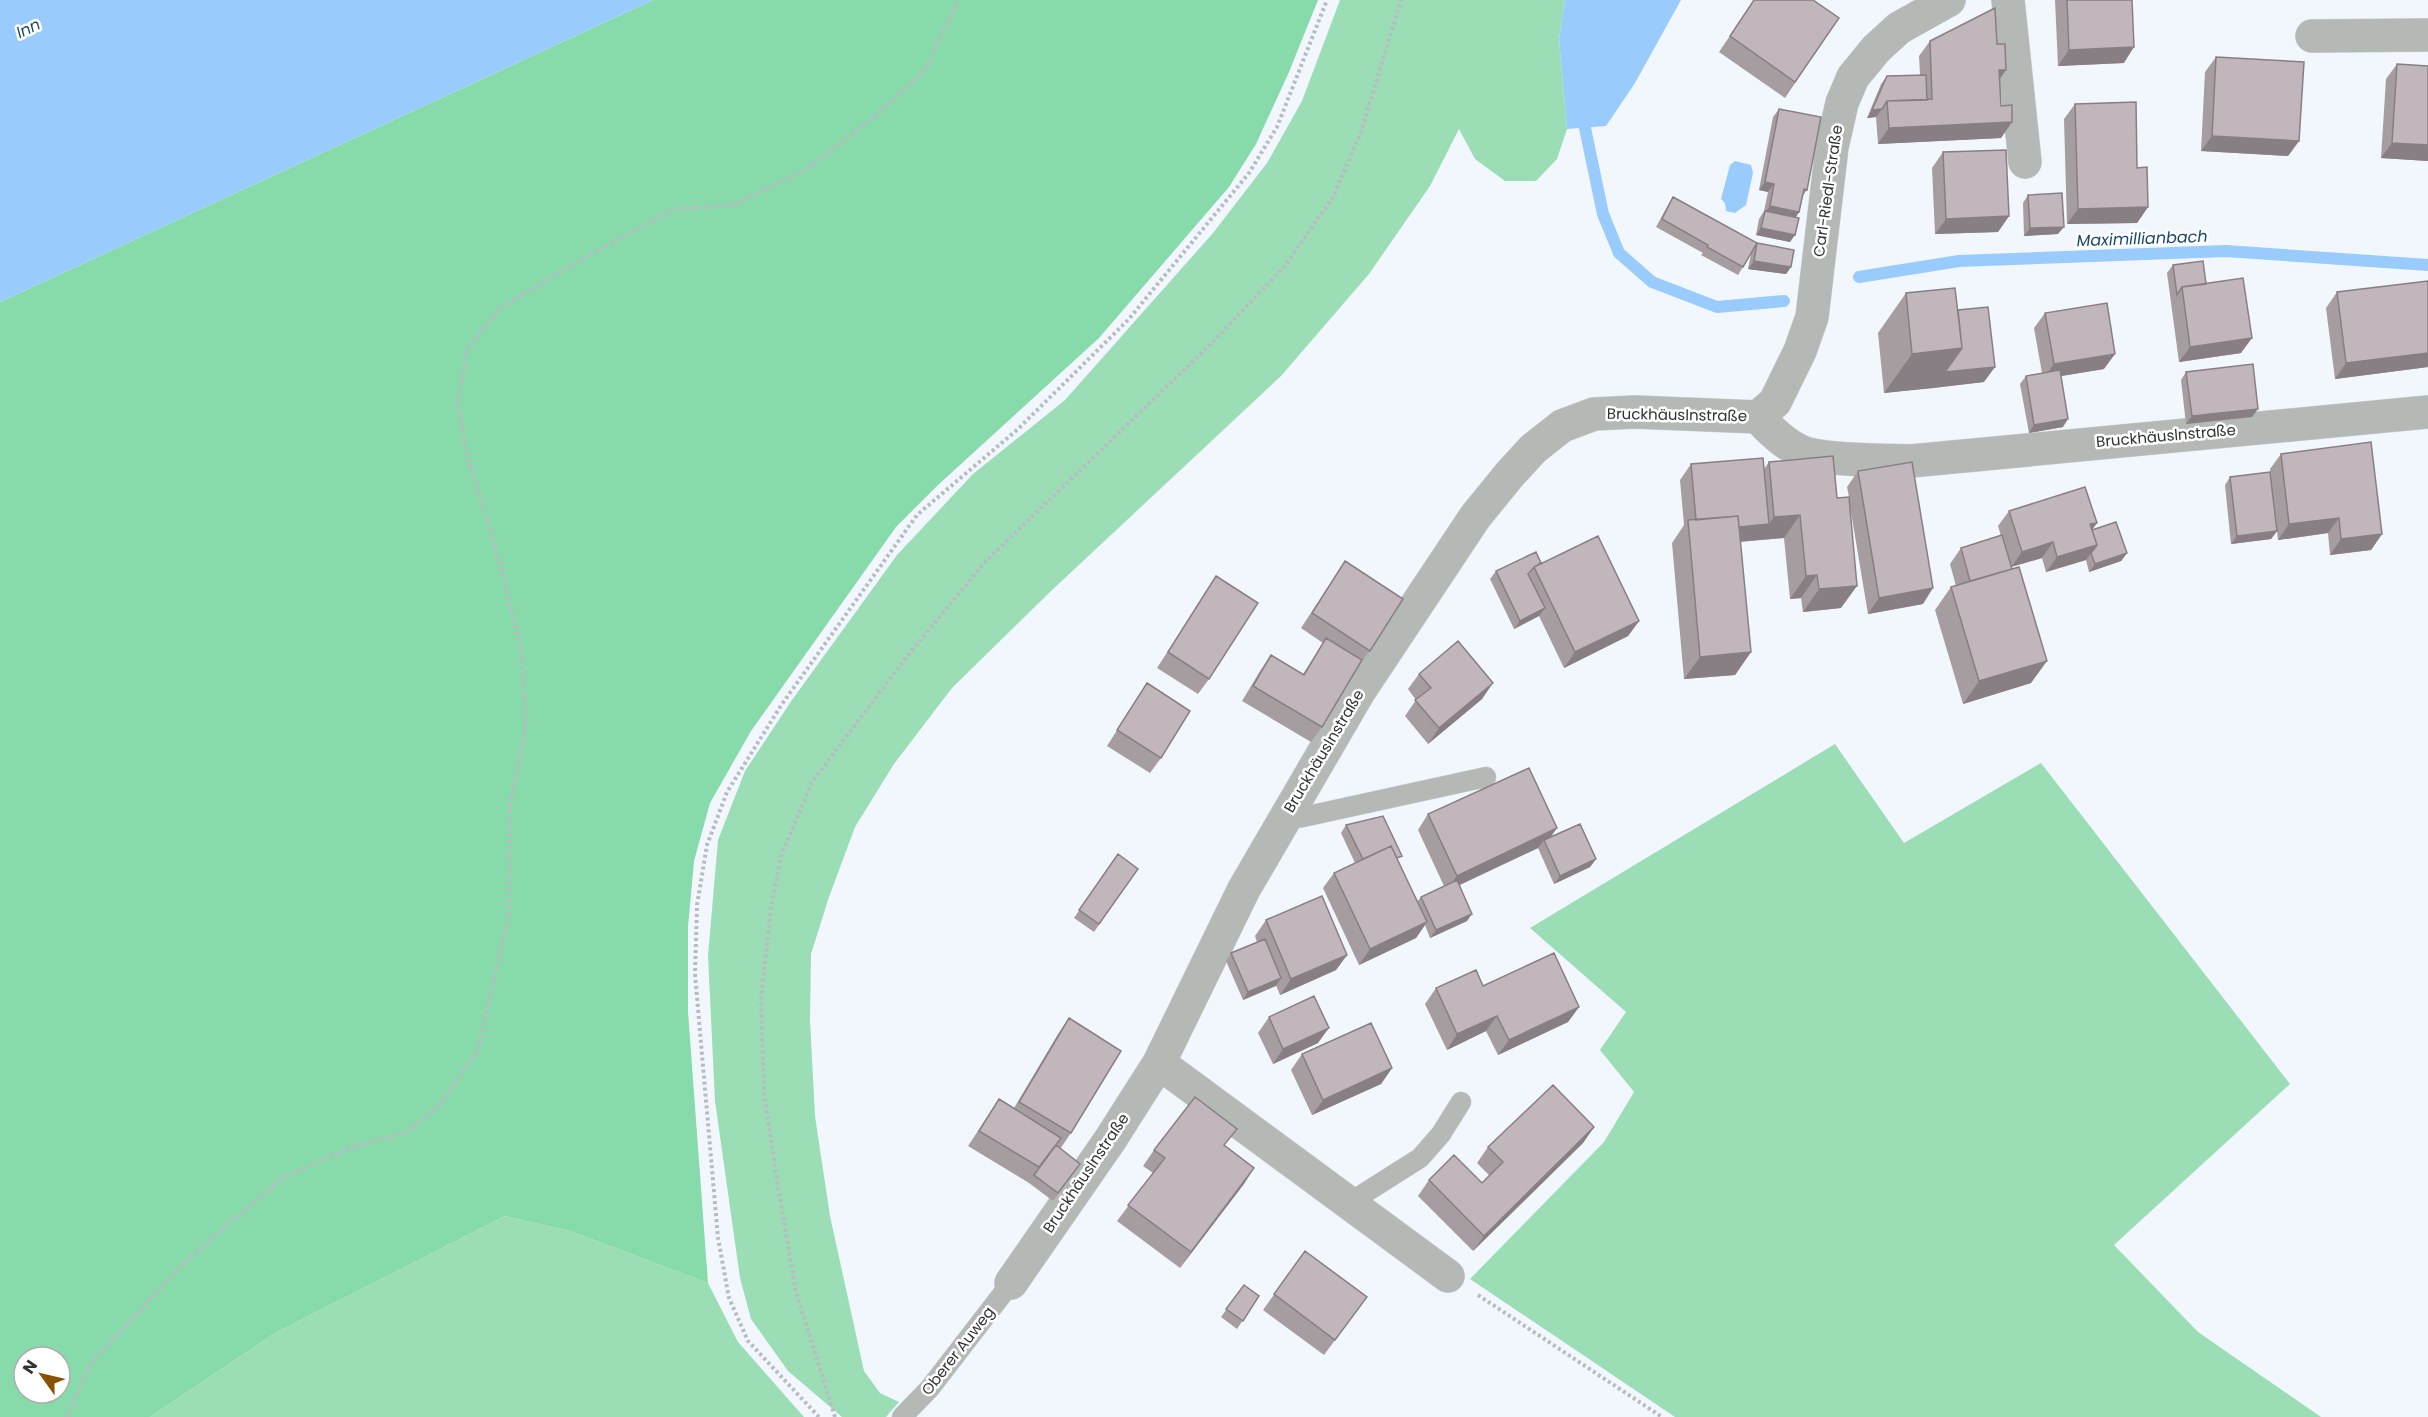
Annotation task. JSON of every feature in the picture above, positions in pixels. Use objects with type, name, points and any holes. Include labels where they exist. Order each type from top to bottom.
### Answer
[{"type":"street","name":"Carl-Riedl-Straße","points":[[1758,417],[1775,402],[1800,351],[1812,317],[1832,147],[1842,103],[1853,77],[1876,49],[1899,28],[1949,0]]},
{"type":"street","points":[[2008,0],[2025,162]]},
{"type":"street","points":[[2312,36],[2428,35]]},
{"type":"street","name":"Bruckhäuslnstraße","points":[[1011,1283],[1110,1140],[1159,1063],[1244,889],[1360,690],[1475,517],[1533,449],[1562,426],[1594,414],[1635,412],[1758,417],[1776,435],[1800,452],[1844,459],[1911,460],[2428,412]]},
{"type":"street","points":[[1159,1063],[1448,1276]]},
{"type":"lane","points":[[1284,819],[1303,817],[1486,777]]},
{"type":"lane","points":[[1349,1203],[1420,1158],[1441,1134],[1461,1102]]},
{"type":"lane","name":"Oberer Auweg","points":[[902,1417],[930,1388],[1011,1283]]},
{"type":"path","points":[[67,1417],[90,1364],[185,1262],[282,1178],[352,1147],[405,1133],[439,1106],[478,1050],[509,914],[510,807],[526,722],[521,648],[494,537],[467,457],[458,402],[468,348],[499,309],[587,256],[675,210],[733,205],[807,169],[870,120],[924,72],[958,0]]},
{"type":"path","points":[[819,1417],[748,1341],[729,1298],[718,1238],[695,974],[697,905],[707,844],[726,792],[776,713],[917,515],[1018,429],[1128,320],[1249,172],[1277,127],[1327,0]]},
{"type":"path","points":[[835,1417],[796,1292],[764,1094],[761,999],[771,908],[781,856],[812,782],[908,655],[986,561],[1211,344],[1284,267],[1333,197],[1360,135],[1401,0]]},
{"type":"path","points":[[1448,1276],[1662,1417]]},
{"type":"green space","points":[[653,0],[1318,0],[1289,72],[1256,144],[1229,187],[1099,338],[938,485],[896,527],[751,731],[710,803],[694,861],[688,927],[688,1012],[708,1283],[570,1231],[505,1216],[275,1333],[150,1417],[0,1417],[0,302]]},
{"type":"green space","points":[[1340,0],[1565,0],[1559,39],[1567,129],[1557,159],[1536,181],[1505,181],[1475,159],[1459,129],[1430,186],[1369,274],[1281,376],[1050,592],[952,688],[894,764],[855,827],[811,954],[810,1020],[815,1116],[830,1216],[864,1371],[880,1393],[899,1402],[886,1417],[842,1417],[788,1371],[751,1319],[740,1278],[715,1101],[708,956],[718,840],[745,771],[792,700],[897,555],[973,474],[1065,400],[1213,233],[1267,163],[1302,101]]},
{"type":"green space","points":[[1835,744],[1904,843],[2041,763],[2290,1084],[2114,1245],[2198,1332],[2321,1417],[1675,1417],[1470,1279],[1604,1142],[1634,1092],[1600,1050],[1626,1012],[1530,928]]},
{"type":"green space","points":[[505,1216],[570,1231],[708,1283],[738,1342],[804,1417],[150,1417],[275,1333]]},
{"type":"water","name":"Inn","points":[[0,0],[653,0],[0,302]]},
{"type":"water","points":[[1565,0],[1681,0],[1635,83],[1606,126],[1567,129],[1559,39]]},
{"type":"water","points":[[1735,161],[1751,165],[1753,173],[1746,205],[1735,213],[1726,211],[1725,203],[1721,199],[1730,165]]},
{"type":"building","points":[[1754,0],[1813,0],[1839,18],[1795,82],[1730,36]]},
{"type":"building","points":[[2067,0],[2132,0],[2134,47],[2069,50]]},
{"type":"building","points":[[1995,8],[1997,44],[2005,44],[2006,70],[1999,70],[2001,106],[2012,105],[2012,122],[1889,128],[1887,101],[1932,99],[1930,41]]},
{"type":"building","points":[[2216,57],[2304,62],[2299,141],[2212,136]]},
{"type":"building","points":[[2397,64],[2428,66],[2428,145],[2392,143]]},
{"type":"building","points":[[1926,75],[1927,100],[1887,101],[1882,109],[1872,110],[1887,76]]},
{"type":"building","points":[[2136,102],[2137,168],[2147,167],[2148,207],[2078,209],[2075,104]]},
{"type":"building","points":[[1779,109],[1821,117],[1807,190],[1804,189],[1799,212],[1770,206],[1774,184],[1765,182]]},
{"type":"building","points":[[2006,150],[2009,216],[1946,219],[1943,152]]},
{"type":"building","points":[[2062,193],[2064,227],[2030,228],[2028,195]]},
{"type":"building","points":[[1673,197],[1757,243],[1743,267],[1662,219]]},
{"type":"building","points":[[1765,211],[1799,218],[1795,235],[1761,228]]},
{"type":"building","points":[[1757,243],[1794,250],[1791,267],[1754,261]]},
{"type":"building","points":[[2203,261],[2206,284],[2182,287],[2177,295],[2173,265]]},
{"type":"building","points":[[2243,278],[2252,338],[2190,347],[2182,287]]},
{"type":"building","points":[[2428,281],[2428,353],[2346,363],[2337,292]]},
{"type":"building","points":[[1955,288],[1962,348],[1912,354],[1906,293]]},
{"type":"building","points":[[2107,303],[2115,354],[2054,364],[2045,313]]},
{"type":"building","points":[[1988,307],[1995,367],[1945,372],[1962,348],[1958,310]]},
{"type":"building","points":[[2253,364],[2258,409],[2192,416],[2186,372]]},
{"type":"building","points":[[2060,370],[2068,419],[2034,425],[2026,376]]},
{"type":"building","points":[[2371,442],[2382,534],[2341,539],[2339,518],[2289,524],[2281,454]]},
{"type":"building","points":[[1833,456],[1837,498],[1849,497],[1857,586],[1819,589],[1817,575],[1806,576],[1800,515],[1774,517],[1769,462]]},
{"type":"building","points":[[1763,458],[1769,524],[1739,527],[1738,516],[1696,520],[1691,464]]},
{"type":"building","points":[[1912,462],[1933,588],[1879,598],[1858,471]]},
{"type":"building","points":[[2270,472],[2277,531],[2237,536],[2230,477]]},
{"type":"building","points":[[2085,487],[2097,523],[2090,524],[2097,545],[2057,557],[2053,542],[2022,552],[2009,511]]},
{"type":"building","points":[[1738,516],[1751,652],[1700,657],[1688,520]]},
{"type":"building","points":[[2116,522],[2127,553],[2095,564],[2091,553],[2097,545],[2092,530]]},
{"type":"building","points":[[2002,535],[2012,569],[1970,581],[1961,548]]},
{"type":"building","points":[[1598,536],[1639,621],[1575,652],[1534,567]]},
{"type":"building","points":[[1536,552],[1541,563],[1528,574],[1545,608],[1520,621],[1496,571]]},
{"type":"building","points":[[1345,561],[1403,599],[1370,651],[1312,613]]},
{"type":"building","points":[[2019,567],[2047,661],[1979,681],[1951,587]]},
{"type":"building","points":[[1216,576],[1258,603],[1209,679],[1168,652]]},
{"type":"building","points":[[1326,638],[1362,660],[1322,727],[1253,686],[1271,655],[1304,675]]},
{"type":"building","points":[[1458,641],[1493,683],[1439,728],[1415,700],[1431,688],[1419,674]]},
{"type":"building","points":[[1147,683],[1190,711],[1161,758],[1117,730]]},
{"type":"building","points":[[1529,768],[1557,828],[1457,876],[1428,814]]},
{"type":"building","points":[[1383,816],[1402,856],[1397,858],[1391,846],[1363,859],[1346,825]]},
{"type":"building","points":[[1580,824],[1596,859],[1560,876],[1544,840]]},
{"type":"building","points":[[1391,846],[1427,922],[1370,949],[1334,873]]},
{"type":"building","points":[[1118,854],[1138,869],[1099,924],[1079,910]]},
{"type":"building","points":[[1457,880],[1472,914],[1436,930],[1421,897]]},
{"type":"building","points":[[1322,896],[1347,955],[1291,979],[1266,920]]},
{"type":"building","points":[[1265,939],[1281,978],[1248,992],[1231,953]]},
{"type":"building","points":[[1554,953],[1579,1007],[1509,1040],[1497,1016],[1457,1034],[1436,988],[1476,970],[1483,986]]},
{"type":"building","points":[[1314,996],[1329,1028],[1283,1049],[1269,1017]]},
{"type":"building","points":[[1069,1018],[1121,1051],[1071,1133],[1019,1102]]},
{"type":"building","points":[[1371,1023],[1392,1068],[1323,1100],[1302,1054]]},
{"type":"building","points":[[1553,1085],[1594,1127],[1484,1236],[1429,1180],[1454,1155],[1482,1183],[1503,1162],[1488,1147]]},
{"type":"building","points":[[1195,1097],[1237,1129],[1224,1145],[1254,1168],[1191,1252],[1128,1205],[1165,1158],[1154,1150]]},
{"type":"building","points":[[999,1099],[1061,1138],[1039,1167],[979,1131]]},
{"type":"building","points":[[1056,1145],[1080,1164],[1058,1193],[1034,1175]]},
{"type":"building","points":[[1305,1251],[1367,1297],[1335,1340],[1274,1294]]},
{"type":"building","points":[[1244,1285],[1259,1296],[1243,1321],[1226,1309]]},
{"type":"waterway","points":[[1585,128],[1603,214],[1619,253],[1652,282],[1717,307],[1784,301]]},
{"type":"waterway","name":"Maximillianbach","points":[[1859,277],[1959,261],[2226,251],[2428,265]]}]
